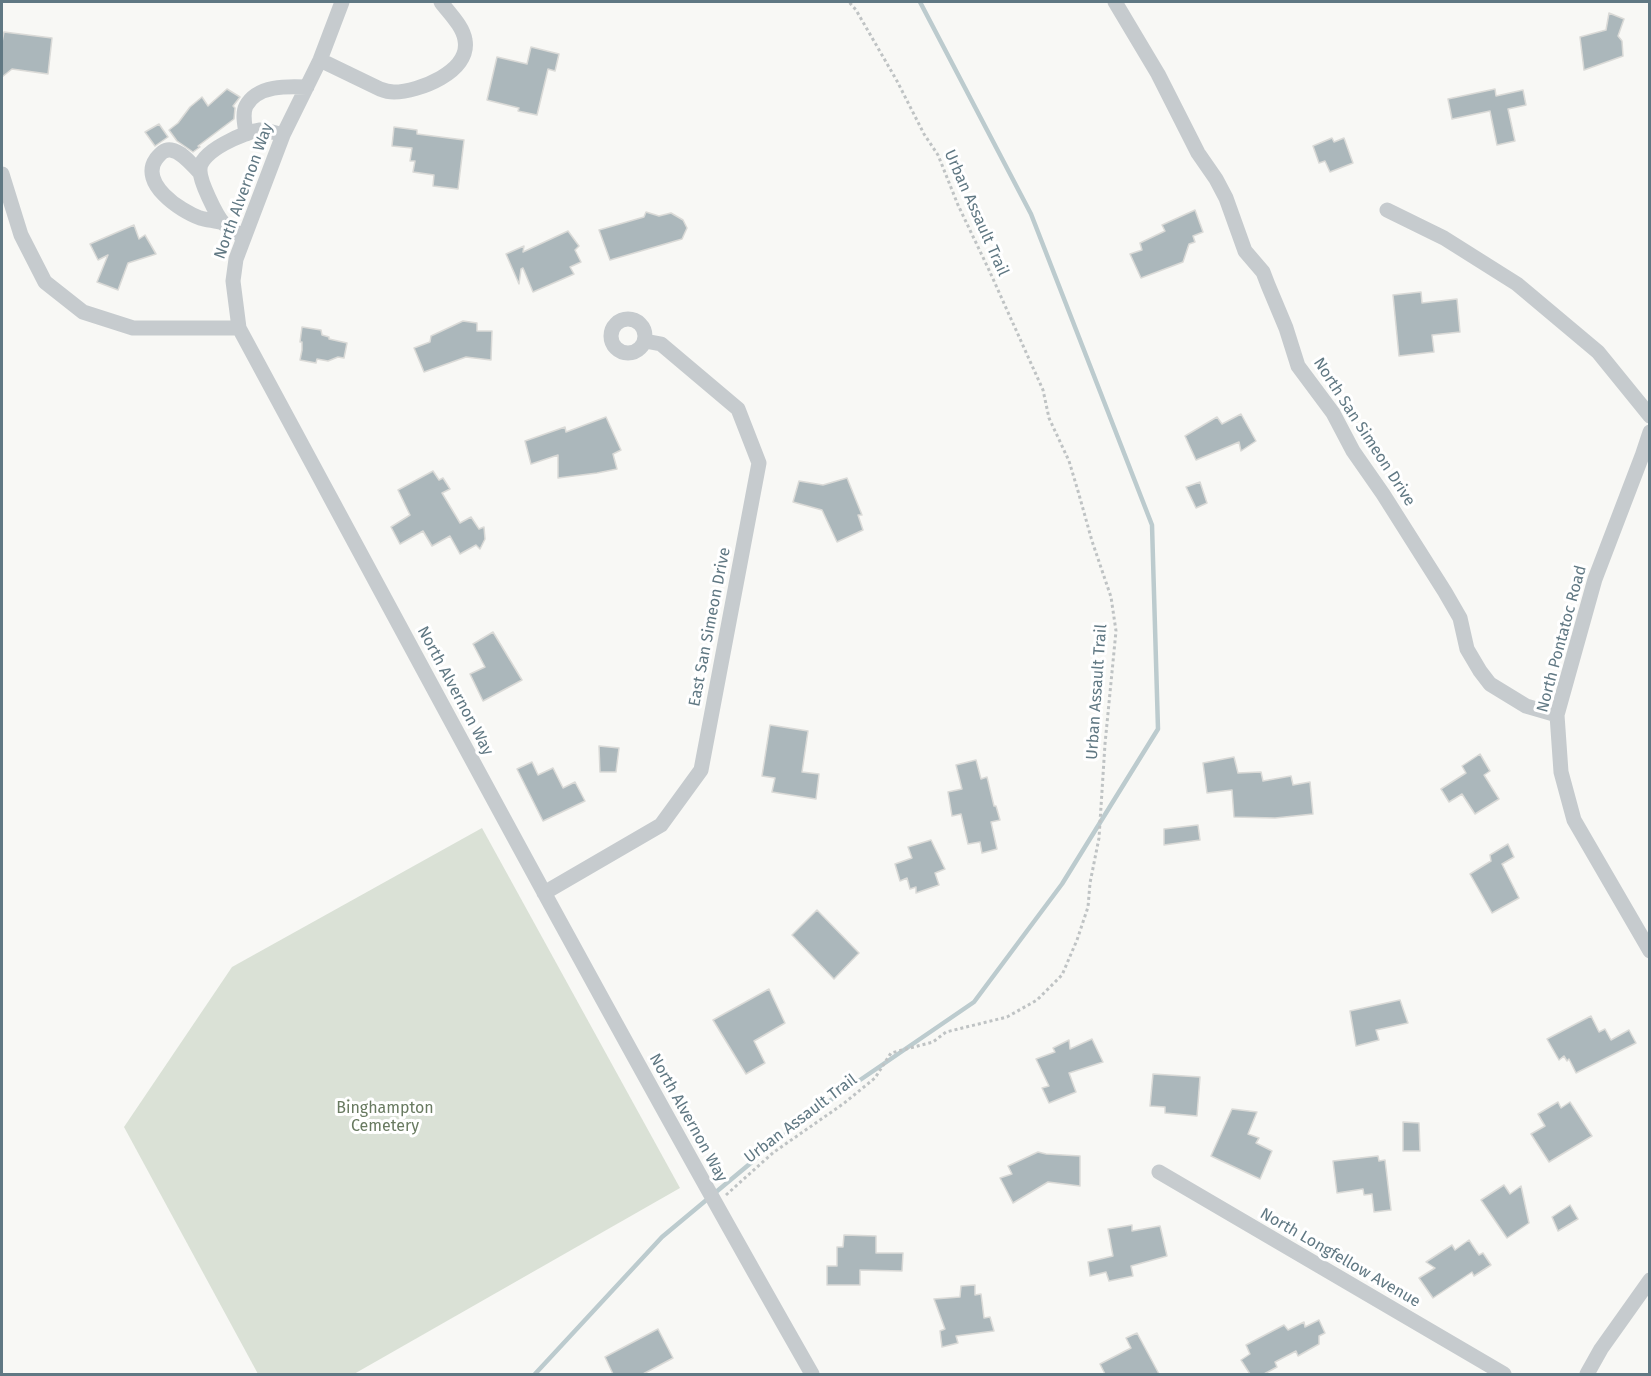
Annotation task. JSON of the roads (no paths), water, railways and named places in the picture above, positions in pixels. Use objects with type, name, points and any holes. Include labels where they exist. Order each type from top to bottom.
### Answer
[{"type":"street","name":"North Alvernon Way","points":[[342,2],[320,60],[283,135],[236,259],[233,281],[239,328],[543,893],[812,1374]]},
{"type":"street","points":[[320,60],[391,93],[423,87],[436,81],[456,66],[466,48],[460,27],[441,2]]},
{"type":"street","name":"North San Simeon Drive","points":[[1115,2],[1158,74],[1198,153],[1226,198],[1245,251],[1263,272],[1269,285],[1299,366],[1333,413],[1353,451],[1445,592],[1460,618],[1467,649],[1479,671],[1490,684],[1526,706],[1557,715]]},
{"type":"street","points":[[246,134],[245,108],[257,96],[276,86],[307,87]]},
{"type":"street","points":[[200,173],[201,163],[210,152],[246,134],[261,130],[283,135]]},
{"type":"street","points":[[223,223],[200,173],[173,150],[160,154],[152,168],[154,179],[167,198],[182,209],[200,218],[223,223],[244,237]]},
{"type":"street","points":[[2,174],[21,235],[45,282],[83,312],[132,328],[239,328]]},
{"type":"street","points":[[1387,210],[1444,238],[1518,284],[1598,352],[1650,416]]},
{"type":"street","name":"East San Simeon Drive","points":[[543,893],[661,825],[701,770],[759,463],[738,409],[661,344],[645,341]]},
{"type":"street","name":"North Pontatoc Road","points":[[1650,432],[1595,579],[1557,715],[1561,772],[1574,820],[1650,951]]},
{"type":"street","name":"North Longfellow Avenue","points":[[1159,1172],[1504,1374]]},
{"type":"street","points":[[1587,1374],[1601,1349],[1650,1280]]},
{"type":"waterway","points":[[535,1374],[662,1237],[806,1117],[974,1002],[1062,884],[1158,729],[1152,525],[1031,214],[920,2]]},
{"type":"park label","name":"Binghampton Cemetery","points":[[385,1118]]}]
